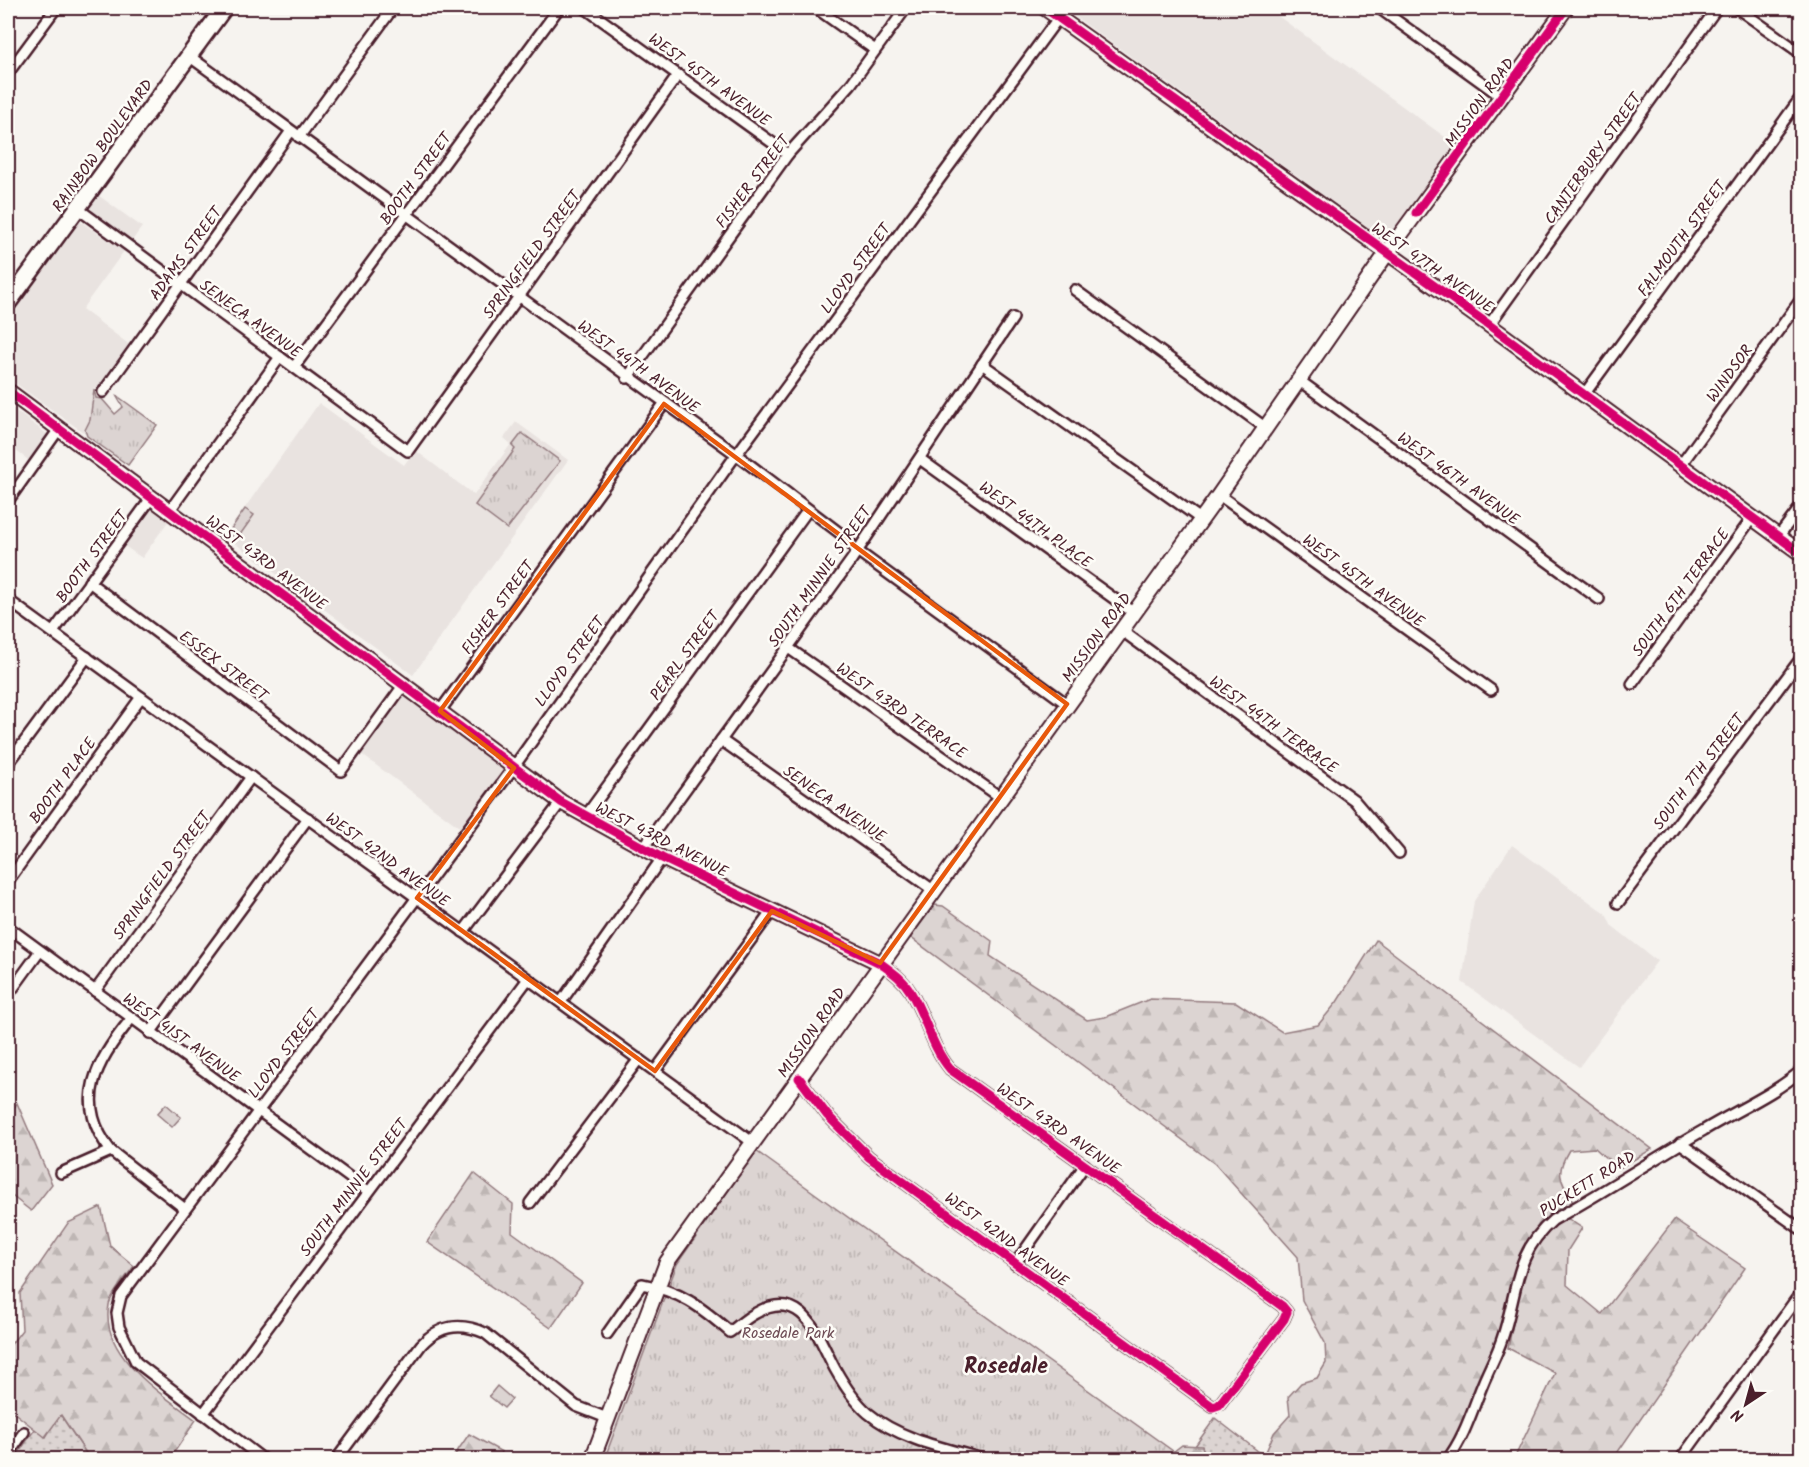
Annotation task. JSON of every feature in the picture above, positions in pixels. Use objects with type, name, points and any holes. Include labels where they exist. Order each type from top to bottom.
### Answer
[{"type":"main road","name":"RAINBOW BOULEVARD","points":[[8,303],[224,8]]},
{"type":"street","points":[[8,73],[56,8]]},
{"type":"street","name":"ADAMS STREET","points":[[103,392],[180,285],[393,8]]},
{"type":"street","name":"BOOTH STREET","points":[[294,367],[559,8]]},
{"type":"street","name":"WEST 45TH AVENUE","points":[[585,8],[788,154]]},
{"type":"street","points":[[816,8],[875,50]]},
{"type":"street","name":"FISHER STREET","points":[[627,378],[788,154],[851,84],[906,8]]},
{"type":"street","name":"WEST 47TH AVENUE","points":[[1046,8],[1489,325],[1802,554]]},
{"type":"street","points":[[1378,8],[1502,97]]},
{"type":"street","name":"MISSION ROAD","points":[[592,1460],[655,1288],[667,1262],[880,963],[1202,520],[1387,253],[1566,8]]},
{"type":"street","name":"CANTERBURY STREET","points":[[1489,325],[1717,8]]},
{"type":"street","points":[[1737,8],[1802,54]]},
{"type":"street","name":"LLOYD STREET","points":[[203,1414],[136,1362],[119,1327],[117,1313],[121,1296],[514,768],[518,758],[736,455],[1059,17]]},
{"type":"street","name":"WEST 44TH AVENUE","points":[[189,56],[520,296],[627,378],[736,455],[845,537],[856,550],[1067,704]]},
{"type":"street","name":"SPRINGFIELD STREET","points":[[408,451],[678,75]]},
{"type":"street","name":"FALMOUTH STREET","points":[[1583,396],[1802,96]]},
{"type":"street","name":"SENECA AVENUE","points":[[77,208],[408,451]]},
{"type":"street","points":[[1075,290],[1266,428]]},
{"type":"street","name":"WINDSOR","points":[[1680,466],[1802,298]]},
{"type":"street","name":"SOUTH MINNIE STREET","points":[[643,848],[920,459],[1013,318]]},
{"type":"street","points":[[170,510],[280,357]]},
{"type":"street","points":[[982,364],[1202,520]]},
{"type":"street","name":"WEST 46TH AVENUE","points":[[1300,381],[1599,599]]},
{"type":"street","name":"WEST 43RD AVENUE","points":[[8,391],[405,683],[561,802],[662,858],[880,963],[898,976],[910,990],[938,1054],[950,1070],[1282,1306],[1287,1312],[1219,1406],[1213,1407]]},
{"type":"street","name":"FISHER STREET","points":[[440,711],[664,404]]},
{"type":"street","points":[[8,501],[59,429]]},
{"type":"street","name":"WEST 44TH PLACE","points":[[920,459],[1134,613]]},
{"type":"street","name":"WEST 45TH AVENUE","points":[[1219,495],[1491,690]]},
{"type":"street","name":"BOOTH STREET","points":[[53,632],[152,497]]},
{"type":"street","points":[[1778,537],[1802,505]]},
{"type":"street","name":"PEARL STREET","points":[[585,817],[808,510]]},
{"type":"street","name":"SOUTH 6TH TERRACE","points":[[1632,684],[1752,518]]},
{"type":"street","name":"ESSEX STREET","points":[[89,582],[341,771],[405,683]]},
{"type":"street","name":"WEST 42ND AVENUE","points":[[8,600],[752,1142]]},
{"type":"street","name":"WEST 44TH TERRACE","points":[[1121,630],[1354,801],[1399,853]]},
{"type":"street","name":"WEST 43RD TERRACE","points":[[787,647],[1000,797]]},
{"type":"street","points":[[8,764],[87,657]]},
{"type":"street","name":"SOUTH 7TH STREET","points":[[1618,903],[1802,657]]},
{"type":"street","name":"BOOTH PLACE","points":[[8,880],[141,697]]},
{"type":"street","name":"SENECA AVENUE","points":[[721,740],[933,890]]},
{"type":"street","name":"SPRINGFIELD STREET","points":[[95,991],[251,777]]},
{"type":"street","points":[[463,932],[561,802]]},
{"type":"street","points":[[150,1032],[308,818]]},
{"type":"street","points":[[561,1002],[662,858]]},
{"type":"street","points":[[655,1071],[772,911]]},
{"type":"street","name":"WEST 41ST AVENUE","points":[[8,927],[368,1191]]},
{"type":"street","points":[[8,995],[40,951]]},
{"type":"street","name":"SOUTH MINNIE STREET","points":[[203,1414],[528,979]]},
{"type":"street","points":[[131,1019],[102,1059],[91,1093],[96,1128],[111,1151],[185,1209]]},
{"type":"street","points":[[530,1203],[639,1059]]},
{"type":"street","name":"PUCKETT ROAD","points":[[1447,1460],[1469,1420],[1503,1338],[1515,1282],[1526,1252],[1538,1232],[1552,1220],[1680,1143],[1762,1096],[1779,1090],[1802,1070]]},
{"type":"street","name":"WEST 42ND AVENUE","points":[[799,1078],[833,1123],[869,1157],[1213,1407]]},
{"type":"street","points":[[1680,1143],[1802,1230]]},
{"type":"street","points":[[62,1173],[111,1151]]},
{"type":"street","points":[[1015,1264],[1085,1165]]},
{"type":"street","points":[[607,1334],[640,1286],[644,1284],[680,1294],[705,1310],[729,1332],[756,1312],[776,1306],[792,1309],[806,1317],[818,1332],[850,1393],[868,1413],[893,1429],[936,1446],[987,1460]]},
{"type":"street","points":[[1680,1460],[1802,1291]]},
{"type":"street","points":[[336,1460],[428,1337],[445,1328],[471,1327],[485,1333],[576,1406],[607,1418]]},
{"type":"street","points":[[203,1414],[264,1460]]},
{"type":"street","points":[[8,1455],[24,1432]]},
{"type":"highlighted area","points":[[664,404],[1067,704],[880,963],[772,911],[655,1071],[417,898],[514,768],[440,711]]},
{"type":"shaded area","points":[[1063,8],[1267,8],[1456,145],[1391,236],[1385,239]]},
{"type":"shaded area","points":[[98,195],[142,227],[131,242],[92,213],[91,206]]},
{"type":"shaded area","points":[[81,222],[124,251],[82,309],[131,346],[100,387],[94,390],[90,420],[83,432],[8,378],[8,320],[75,225]]},
{"type":"shaded area","points":[[319,403],[404,465],[415,450],[474,495],[511,444],[504,438],[516,422],[568,460],[413,675],[225,536]]},
{"type":"shaded area","points":[[8,405],[47,434],[47,439],[31,462],[8,445]]},
{"type":"shaded area","points":[[155,509],[169,520],[142,558],[123,545],[148,510]]},
{"type":"shaded area","points":[[402,696],[407,696],[503,770],[462,829],[361,754]]},
{"type":"shaded area","points":[[1512,845],[1606,914],[1611,925],[1657,961],[1579,1067],[1462,982],[1474,901]]},
{"type":"green space","points":[[94,390],[96,398],[102,399],[115,414],[123,407],[116,395],[157,425],[128,465],[87,436],[85,430],[90,420]]},
{"type":"green space","points":[[522,433],[560,461],[507,529],[475,505],[515,449],[512,446]]},
{"type":"green space","points":[[245,509],[254,515],[237,539],[228,533]]},
{"type":"green space","points":[[935,905],[943,906],[992,941],[990,956],[1087,1020],[1105,1017],[1150,999],[1236,1002],[1282,1032],[1318,1025],[1337,1002],[1376,940],[1652,1149],[1618,1169],[1595,1148],[1569,1150],[1562,1165],[1561,1176],[1573,1202],[1544,1222],[1524,1250],[1496,1346],[1451,1448],[1443,1459],[1263,1459],[1274,1433],[1290,1415],[1288,1397],[1301,1383],[1317,1378],[1326,1363],[1325,1343],[1302,1300],[1298,1257],[1215,1164],[910,937]]},
{"type":"green space","points":[[17,1103],[52,1184],[31,1211],[8,1193],[8,1117]]},
{"type":"green space","points":[[166,1104],[181,1117],[172,1127],[157,1114]]},
{"type":"green space","name":"Rosedale Park","points":[[756,1151],[1184,1459],[604,1460],[677,1264]]},
{"type":"green space","points":[[474,1173],[513,1204],[512,1232],[582,1283],[551,1328],[427,1242]]},
{"type":"green space","points":[[101,1207],[110,1246],[134,1266],[110,1300],[109,1324],[114,1341],[123,1357],[136,1372],[196,1420],[173,1454],[180,1459],[90,1459],[61,1415],[45,1437],[8,1408],[8,1348],[22,1330],[20,1293],[68,1223]]},
{"type":"green space","points":[[1567,1218],[1582,1228],[1568,1250],[1567,1285],[1602,1314],[1674,1220],[1745,1268],[1613,1459],[1514,1459],[1555,1373],[1508,1348],[1517,1304],[1524,1274],[1537,1247],[1550,1230]]},
{"type":"green space","points":[[497,1386],[512,1399],[504,1408],[489,1396]]},
{"type":"green space","points":[[60,1414],[90,1459],[24,1459],[17,1455],[35,1429],[46,1437]]},
{"type":"green space","points":[[1215,1418],[1263,1455],[1263,1459],[1206,1459],[1202,1447],[1195,1446]]},
{"type":"green space","points":[[469,1434],[502,1452],[498,1459],[452,1459]]},
{"type":"green space","points":[[1182,1445],[1202,1446],[1206,1459],[1170,1460],[1173,1452]]},
{"type":"cycle path","points":[[1045,8],[1489,325],[1802,554]]},
{"type":"cycle path","points":[[1416,213],[1566,8]]},
{"type":"cycle path","points":[[8,391],[561,802],[662,858],[880,963],[900,979],[910,991],[938,1051],[950,1069],[1282,1306],[1287,1312],[1284,1319],[1219,1405],[1213,1407],[869,1157],[827,1115],[799,1078]]},
{"type":"district","name":"Rosedale","points":[[1006,1365]]}]
